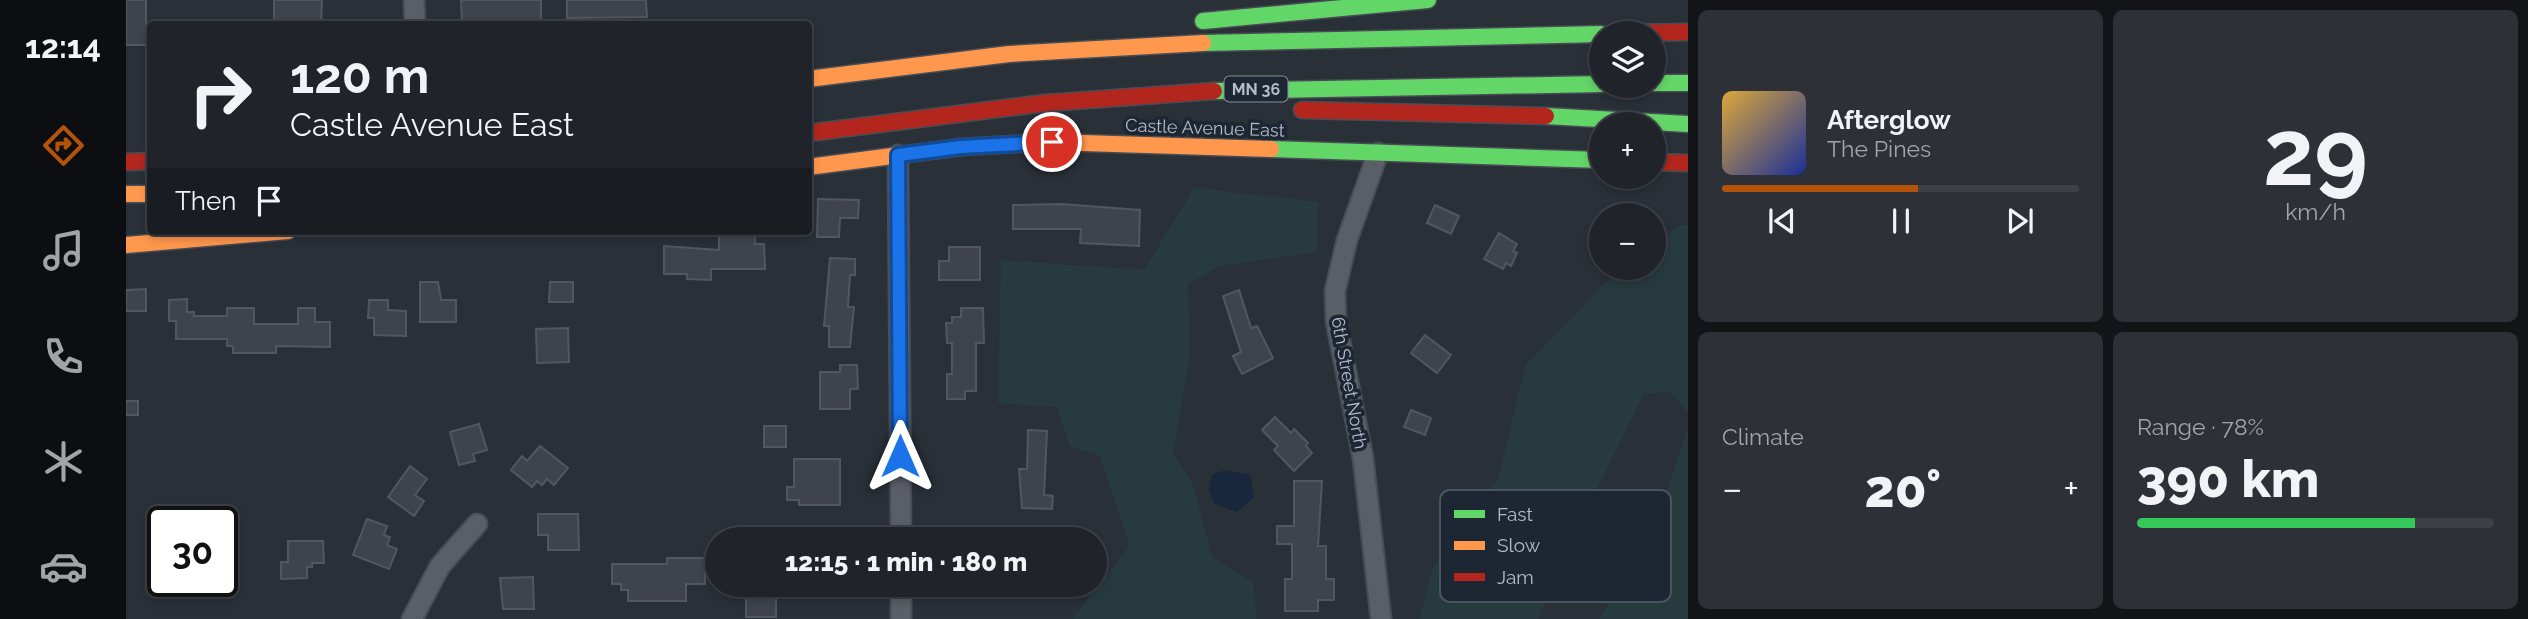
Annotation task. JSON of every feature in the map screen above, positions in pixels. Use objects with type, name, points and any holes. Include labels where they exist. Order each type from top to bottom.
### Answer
[{"type":"main road","points":[[1193,22],[1428,0]]},
{"type":"main road","points":[[1666,32],[1688,32]]},
{"type":"main road","points":[[913,65],[1083,33]]},
{"type":"main road","points":[[812,78],[1036,52],[1192,42],[1589,34]]},
{"type":"main road","points":[[1666,83],[1688,82]]},
{"type":"main road","name":"MN 36","points":[[812,132],[1124,96],[1244,90],[1589,84]]},
{"type":"main road","points":[[1280,111],[1516,114],[1688,124]]},
{"type":"main road","points":[[912,119],[1059,119]]},
{"type":"main road","name":"Castle Avenue East","points":[[812,166],[961,147],[1052,142],[1589,160]]},
{"type":"main road","points":[[126,162],[147,160]]},
{"type":"main road","points":[[1666,162],[1688,163]]},
{"type":"main road","points":[[126,194],[147,194]]},
{"type":"main road","points":[[126,245],[242,235]]},
{"type":"street","points":[[414,0],[415,21]]},
{"type":"street","name":"6th Street North","points":[[1378,153],[1347,240],[1335,291],[1336,321],[1363,458],[1381,619]]},
{"type":"street","points":[[898,155],[901,527]]},
{"type":"street","points":[[412,619],[440,566],[477,524]]},
{"type":"street","points":[[901,597],[901,619]]},
{"type":"green space","points":[[1194,188],[1318,202],[1317,252],[1220,266],[1188,284],[1190,356],[1173,452],[1194,487],[1212,557],[1254,583],[1256,619],[1072,619],[1089,597],[1107,597],[1107,574],[1130,545],[1099,455],[1070,446],[1056,407],[998,403],[1001,260],[1144,270]]},
{"type":"green space","points":[[1681,225],[1688,225],[1688,413],[1670,392],[1644,394],[1596,490],[1490,490],[1499,477],[1525,366],[1608,280],[1666,280],[1666,236]]},
{"type":"green space","points":[[1688,428],[1688,619],[1599,619],[1609,602],[1671,602],[1671,490],[1667,490]]},
{"type":"green space","points":[[1440,558],[1440,602],[1545,602],[1538,619],[1420,619],[1432,569]]},
{"type":"water","points":[[1225,470],[1250,475],[1254,497],[1237,512],[1214,504],[1209,489],[1212,475]]},
{"type":"building","points":[[126,0],[146,0],[146,45],[126,45]]},
{"type":"building","points":[[274,0],[322,0],[321,21],[274,21]]},
{"type":"building","points":[[461,0],[541,0],[541,21],[462,21]]},
{"type":"building","points":[[567,0],[646,0],[647,17],[567,18]]},
{"type":"building","points":[[818,199],[859,200],[858,218],[840,218],[839,237],[817,237]]},
{"type":"building","points":[[1061,204],[1140,210],[1139,246],[1080,243],[1081,229],[1013,229],[1013,205]]},
{"type":"building","points":[[1435,205],[1459,216],[1451,234],[1427,223]]},
{"type":"building","points":[[1499,233],[1517,244],[1513,251],[1517,253],[1511,266],[1506,263],[1503,269],[1484,259]]},
{"type":"building","points":[[719,235],[755,235],[755,244],[764,244],[765,269],[711,269],[711,280],[687,279],[687,274],[664,274],[664,246],[719,250]]},
{"type":"building","points":[[949,247],[980,247],[980,280],[939,280],[939,261],[949,261]]},
{"type":"building","points":[[830,258],[855,259],[855,275],[850,275],[848,307],[854,307],[850,347],[829,347],[829,326],[824,326]]},
{"type":"building","points":[[420,282],[438,282],[441,300],[456,300],[456,322],[420,322]]},
{"type":"building","points":[[550,282],[573,282],[573,302],[549,302]]},
{"type":"building","points":[[146,289],[146,311],[126,311],[126,290]]},
{"type":"building","points":[[1239,290],[1251,328],[1257,326],[1273,358],[1242,374],[1233,356],[1241,352],[1223,296]]},
{"type":"building","points":[[187,299],[187,312],[194,312],[194,316],[227,316],[227,308],[254,308],[254,324],[298,324],[298,308],[315,308],[315,322],[330,322],[330,347],[276,346],[276,353],[233,353],[233,346],[227,346],[227,339],[176,339],[176,321],[169,321],[169,300]]},
{"type":"building","points":[[369,300],[388,300],[388,310],[406,311],[406,336],[374,335],[374,318],[368,318]]},
{"type":"building","points":[[961,308],[983,308],[984,343],[976,343],[976,391],[965,391],[965,399],[947,399],[947,374],[952,374],[952,343],[947,343],[946,323],[952,323],[952,317],[961,317]]},
{"type":"building","points":[[568,328],[569,362],[537,363],[536,329]]},
{"type":"building","points":[[1425,335],[1451,355],[1437,373],[1411,353]]},
{"type":"building","points":[[840,365],[857,365],[858,389],[850,389],[850,409],[820,409],[820,372],[840,372]]},
{"type":"building","points":[[126,401],[138,401],[138,415],[126,415]]},
{"type":"building","points":[[1411,410],[1431,418],[1425,435],[1404,427]]},
{"type":"building","points":[[1275,417],[1291,433],[1294,429],[1308,443],[1306,446],[1312,453],[1294,471],[1274,450],[1278,446],[1262,430]]},
{"type":"building","points":[[479,424],[487,450],[473,454],[475,461],[459,465],[450,432]]},
{"type":"building","points":[[764,426],[786,426],[786,447],[764,447]]},
{"type":"building","points":[[1028,430],[1047,431],[1044,495],[1053,496],[1052,509],[1022,508],[1019,469],[1027,469]]},
{"type":"building","points":[[540,446],[568,468],[554,485],[547,479],[542,485],[537,481],[532,487],[511,470],[522,456],[527,461]]},
{"type":"building","points":[[794,459],[840,459],[840,505],[799,505],[799,500],[787,500],[787,487],[794,487]]},
{"type":"building","points":[[410,466],[427,479],[415,495],[424,501],[414,516],[388,497]]},
{"type":"building","points":[[1294,481],[1322,481],[1318,546],[1326,546],[1326,579],[1334,579],[1334,600],[1318,600],[1318,611],[1285,611],[1285,579],[1292,579],[1292,544],[1277,544],[1277,526],[1294,526]]},
{"type":"building","points":[[538,514],[578,514],[579,550],[548,550],[548,535],[538,535]]},
{"type":"building","points":[[367,519],[387,526],[384,535],[390,537],[387,545],[397,549],[389,569],[353,555]]},
{"type":"building","points":[[288,541],[323,541],[324,563],[312,563],[312,567],[307,567],[307,578],[281,579],[281,562],[288,562]]},
{"type":"building","points":[[667,558],[705,558],[705,584],[686,584],[686,601],[628,601],[628,590],[621,590],[621,584],[612,584],[612,564],[667,564]]},
{"type":"building","points":[[533,577],[534,609],[503,609],[500,578]]},
{"type":"building","points":[[746,597],[776,597],[776,617],[746,617]]},
{"type":"traffic: fast","points":[[1203,21],[1428,0]]},
{"type":"traffic: fast","points":[[1203,43],[1589,34]]},
{"type":"traffic: fast","points":[[1666,83],[1688,83]]},
{"type":"traffic: fast","points":[[1214,91],[1589,84]]},
{"type":"traffic: fast","points":[[1546,116],[1688,124]]},
{"type":"traffic: fast","points":[[1271,149],[1589,160]]},
{"type":"traffic: slow","points":[[812,79],[1009,54],[1203,43]]},
{"type":"traffic: slow","points":[[812,166],[961,147],[1052,142],[1271,149]]},
{"type":"traffic: slow","points":[[126,194],[147,194]]},
{"type":"traffic: slow","points":[[126,245],[242,235]]},
{"type":"traffic: jam","points":[[1666,32],[1688,32]]},
{"type":"traffic: jam","points":[[812,132],[1045,103],[1214,91]]},
{"type":"traffic: jam","points":[[1302,110],[1546,116]]},
{"type":"traffic: jam","points":[[126,162],[147,161]]},
{"type":"traffic: jam","points":[[1666,162],[1688,163]]},
{"type":"route","points":[[900,456],[898,155],[961,147],[1052,142]]}]
